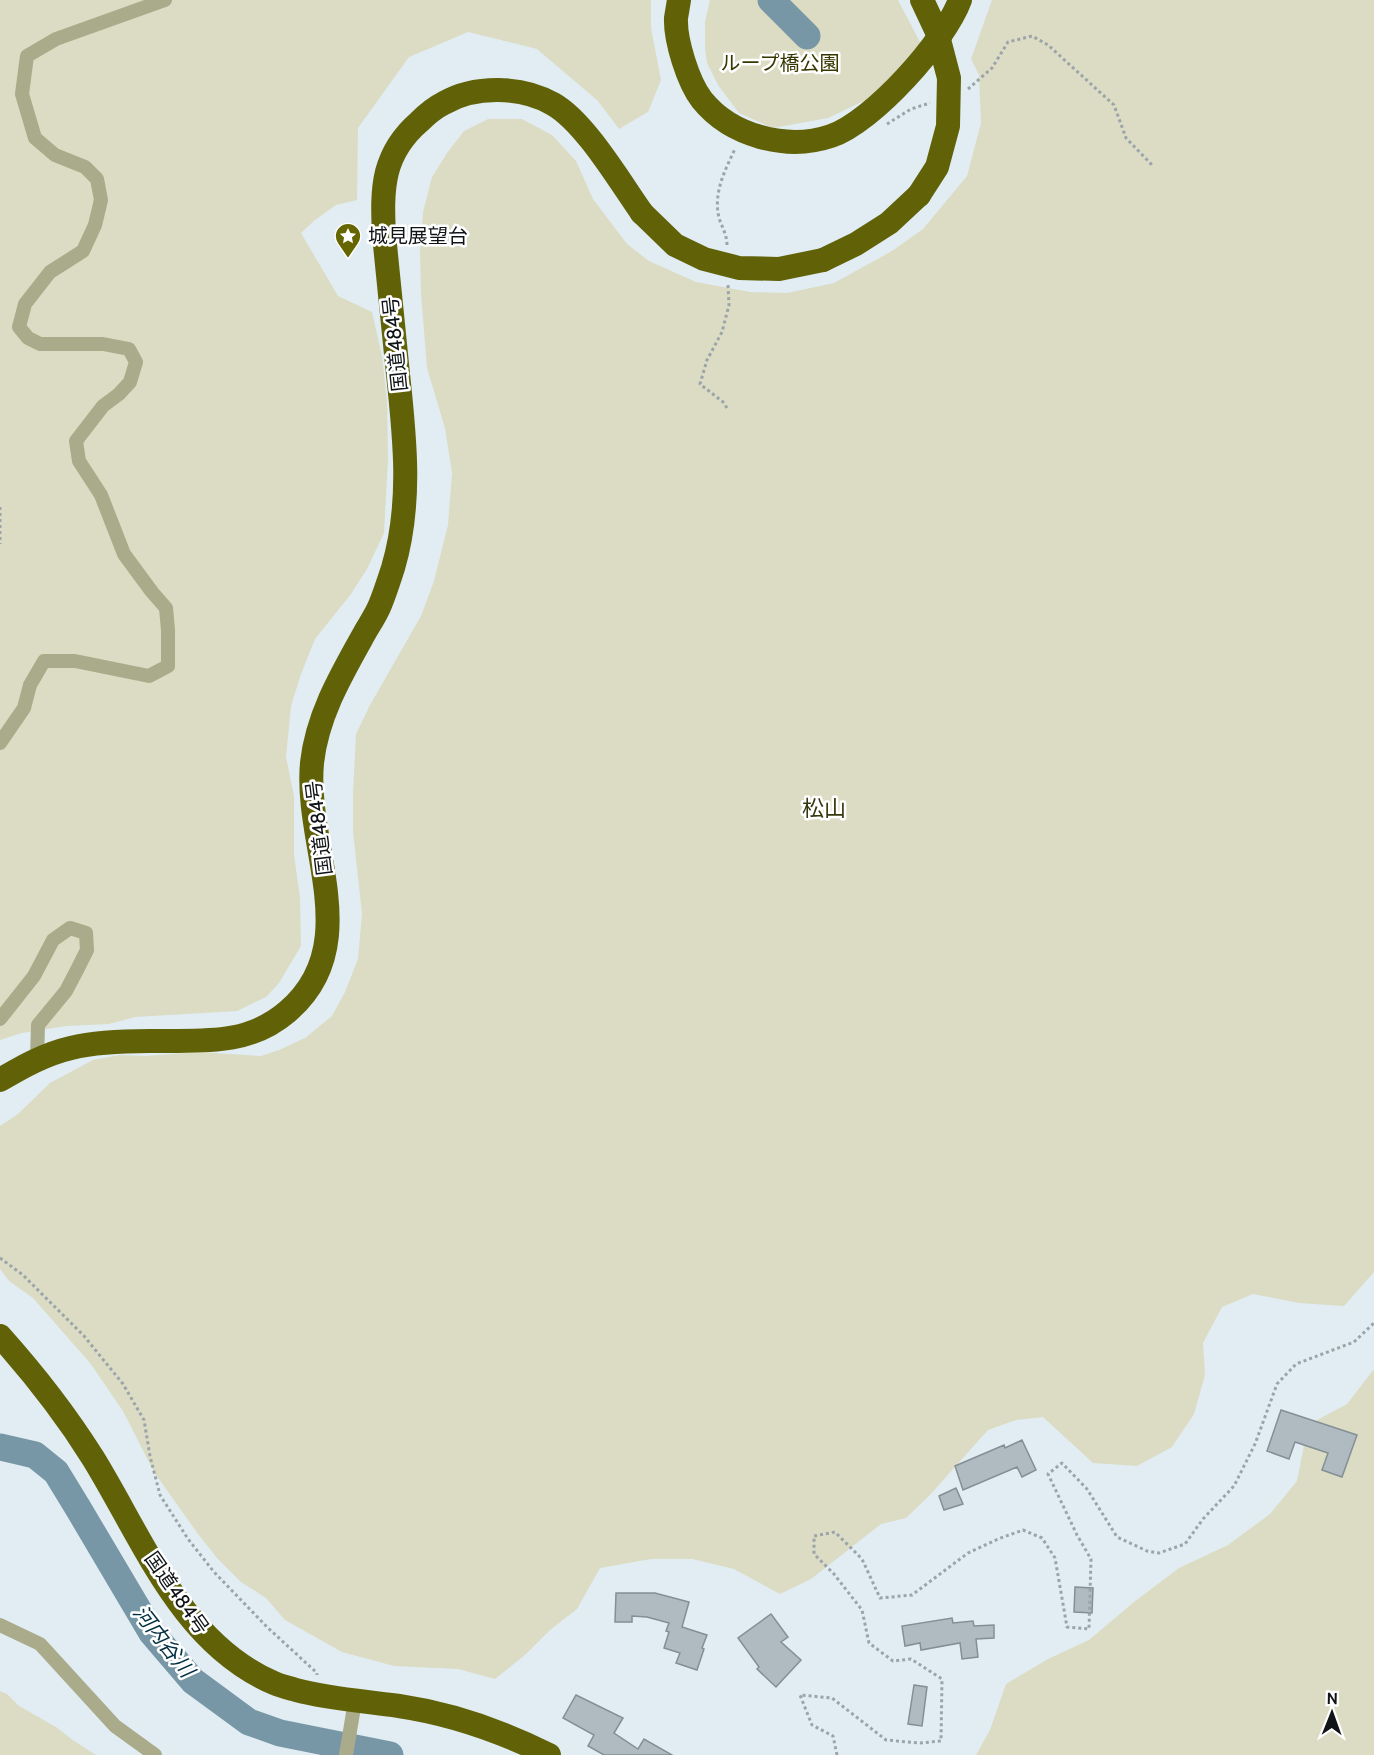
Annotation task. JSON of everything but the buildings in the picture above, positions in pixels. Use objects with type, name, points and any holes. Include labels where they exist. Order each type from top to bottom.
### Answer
[{"type":"highway","points":[[680,0],[676,19],[682,55],[690,79],[702,100],[720,117],[743,130],[772,140],[800,142],[831,136],[857,123],[879,105],[923,58],[954,15],[960,0]]},
{"type":"highway","name":"国道484号","points":[[0,1080],[37,1059],[70,1048],[147,1040],[196,1042],[234,1038],[261,1030],[285,1014],[301,999],[316,976],[325,951],[329,921],[315,823],[312,762],[324,712],[332,692],[380,605],[402,534],[406,485],[405,442],[384,235],[383,201],[387,171],[396,150],[409,131],[444,102],[466,94],[485,90],[510,91],[536,96],[555,105],[587,135],[642,213],[675,245],[704,259],[740,268],[779,269],[823,260],[889,224],[919,195],[937,167],[948,126],[949,78],[937,32],[922,0]]},
{"type":"highway","name":"国道484号","points":[[0,1336],[31,1370],[93,1458],[168,1587],[184,1610],[210,1639],[239,1664],[275,1684],[317,1695],[444,1714],[519,1740],[549,1755]]},
{"type":"street","points":[[0,743],[24,708],[30,685],[44,661],[75,661],[149,676],[168,666],[166,608],[124,554],[101,495],[79,461],[76,441],[103,406],[130,382],[136,362],[129,349],[103,345],[40,344],[28,338],[19,327],[25,304],[50,272],[83,251],[95,225],[101,200],[97,179],[85,166],[54,155],[35,138],[22,94],[27,56],[56,39],[165,0]]},
{"type":"street","points":[[0,1019],[34,976],[53,940],[70,928],[86,933],[87,950],[77,970],[66,991],[38,1025],[37,1059]]},
{"type":"street","points":[[0,1625],[40,1644],[115,1726],[154,1755]]},
{"type":"street","points":[[346,1755],[355,1701]]},
{"type":"path","points":[[963,94],[992,68],[1008,42],[1032,36],[1048,45],[1114,105],[1126,138],[1152,165]]},
{"type":"path","points":[[857,123],[883,127],[911,109],[939,102]]},
{"type":"path","points":[[0,507],[0,544]]},
{"type":"path","points":[[0,1258],[23,1275],[84,1336],[123,1384],[144,1420],[160,1495],[188,1539],[214,1572],[267,1627],[317,1673],[317,1695]]},
{"type":"path","points":[[837,1755],[832,1736],[812,1725],[800,1695],[831,1698],[885,1740],[941,1742],[942,1679],[911,1659],[892,1661],[869,1643],[862,1610],[834,1574],[814,1554],[814,1536],[835,1532],[862,1559],[880,1598],[912,1595],[968,1553],[1023,1530],[1042,1538],[1055,1558],[1067,1627],[1089,1629],[1091,1559],[1048,1474],[1062,1463],[1087,1489],[1117,1537],[1159,1554],[1185,1544],[1203,1519],[1234,1486],[1255,1444],[1277,1384],[1296,1364],[1354,1342],[1374,1323]]},
{"type":"green space","points":[[0,0],[651,0],[651,28],[661,80],[648,112],[619,129],[598,101],[537,49],[468,32],[409,57],[358,128],[357,200],[336,205],[301,233],[338,296],[372,312],[382,356],[387,401],[388,459],[384,533],[367,569],[351,594],[315,639],[291,706],[286,757],[294,796],[294,855],[300,897],[301,946],[279,983],[266,997],[237,1011],[135,1017],[109,1024],[66,1026],[22,1033],[0,1040]]},
{"type":"green space","name":"ループ橋公園","points":[[710,0],[898,0],[922,46],[870,98],[828,118],[773,128],[739,113],[718,85],[707,63],[705,22]]},
{"type":"green space","points":[[992,0],[1374,0],[1374,1272],[1344,1306],[1299,1303],[1253,1294],[1222,1307],[1203,1343],[1205,1375],[1194,1414],[1172,1447],[1137,1466],[1093,1463],[1043,1417],[1016,1420],[988,1430],[929,1496],[906,1518],[881,1524],[811,1579],[780,1594],[734,1569],[692,1559],[651,1559],[600,1568],[577,1609],[495,1679],[458,1669],[394,1666],[342,1652],[285,1620],[266,1598],[241,1582],[217,1558],[154,1472],[123,1411],[90,1363],[33,1298],[9,1281],[0,1269],[0,1126],[18,1114],[50,1083],[93,1060],[119,1055],[145,1056],[199,1052],[261,1056],[279,1050],[305,1038],[332,1016],[345,992],[358,959],[362,914],[353,832],[356,734],[421,616],[434,581],[448,525],[452,473],[445,428],[427,368],[420,252],[423,212],[432,177],[464,131],[488,119],[522,119],[552,135],[576,161],[593,199],[627,244],[649,261],[696,282],[750,292],[787,293],[834,283],[892,251],[923,229],[967,176],[981,123],[979,75],[971,59]]},
{"type":"green space","points":[[1374,1369],[1374,1755],[976,1755],[990,1730],[1006,1684],[1048,1659],[1089,1640],[1179,1568],[1228,1545],[1270,1514],[1297,1481],[1308,1425],[1347,1404]]},
{"type":"green space","points":[[0,1691],[7,1694],[19,1706],[56,1727],[96,1755],[0,1755]]},
{"type":"waterway","points":[[771,0],[807,36]]},
{"type":"waterway","name":"河内谷川","points":[[0,1447],[35,1455],[56,1472],[152,1633],[193,1681],[249,1722],[280,1733],[390,1755]]},
{"type":"place","name":"城見展望台","points":[[348,259]]},
{"type":"district","name":"松山","points":[[824,808]]}]
